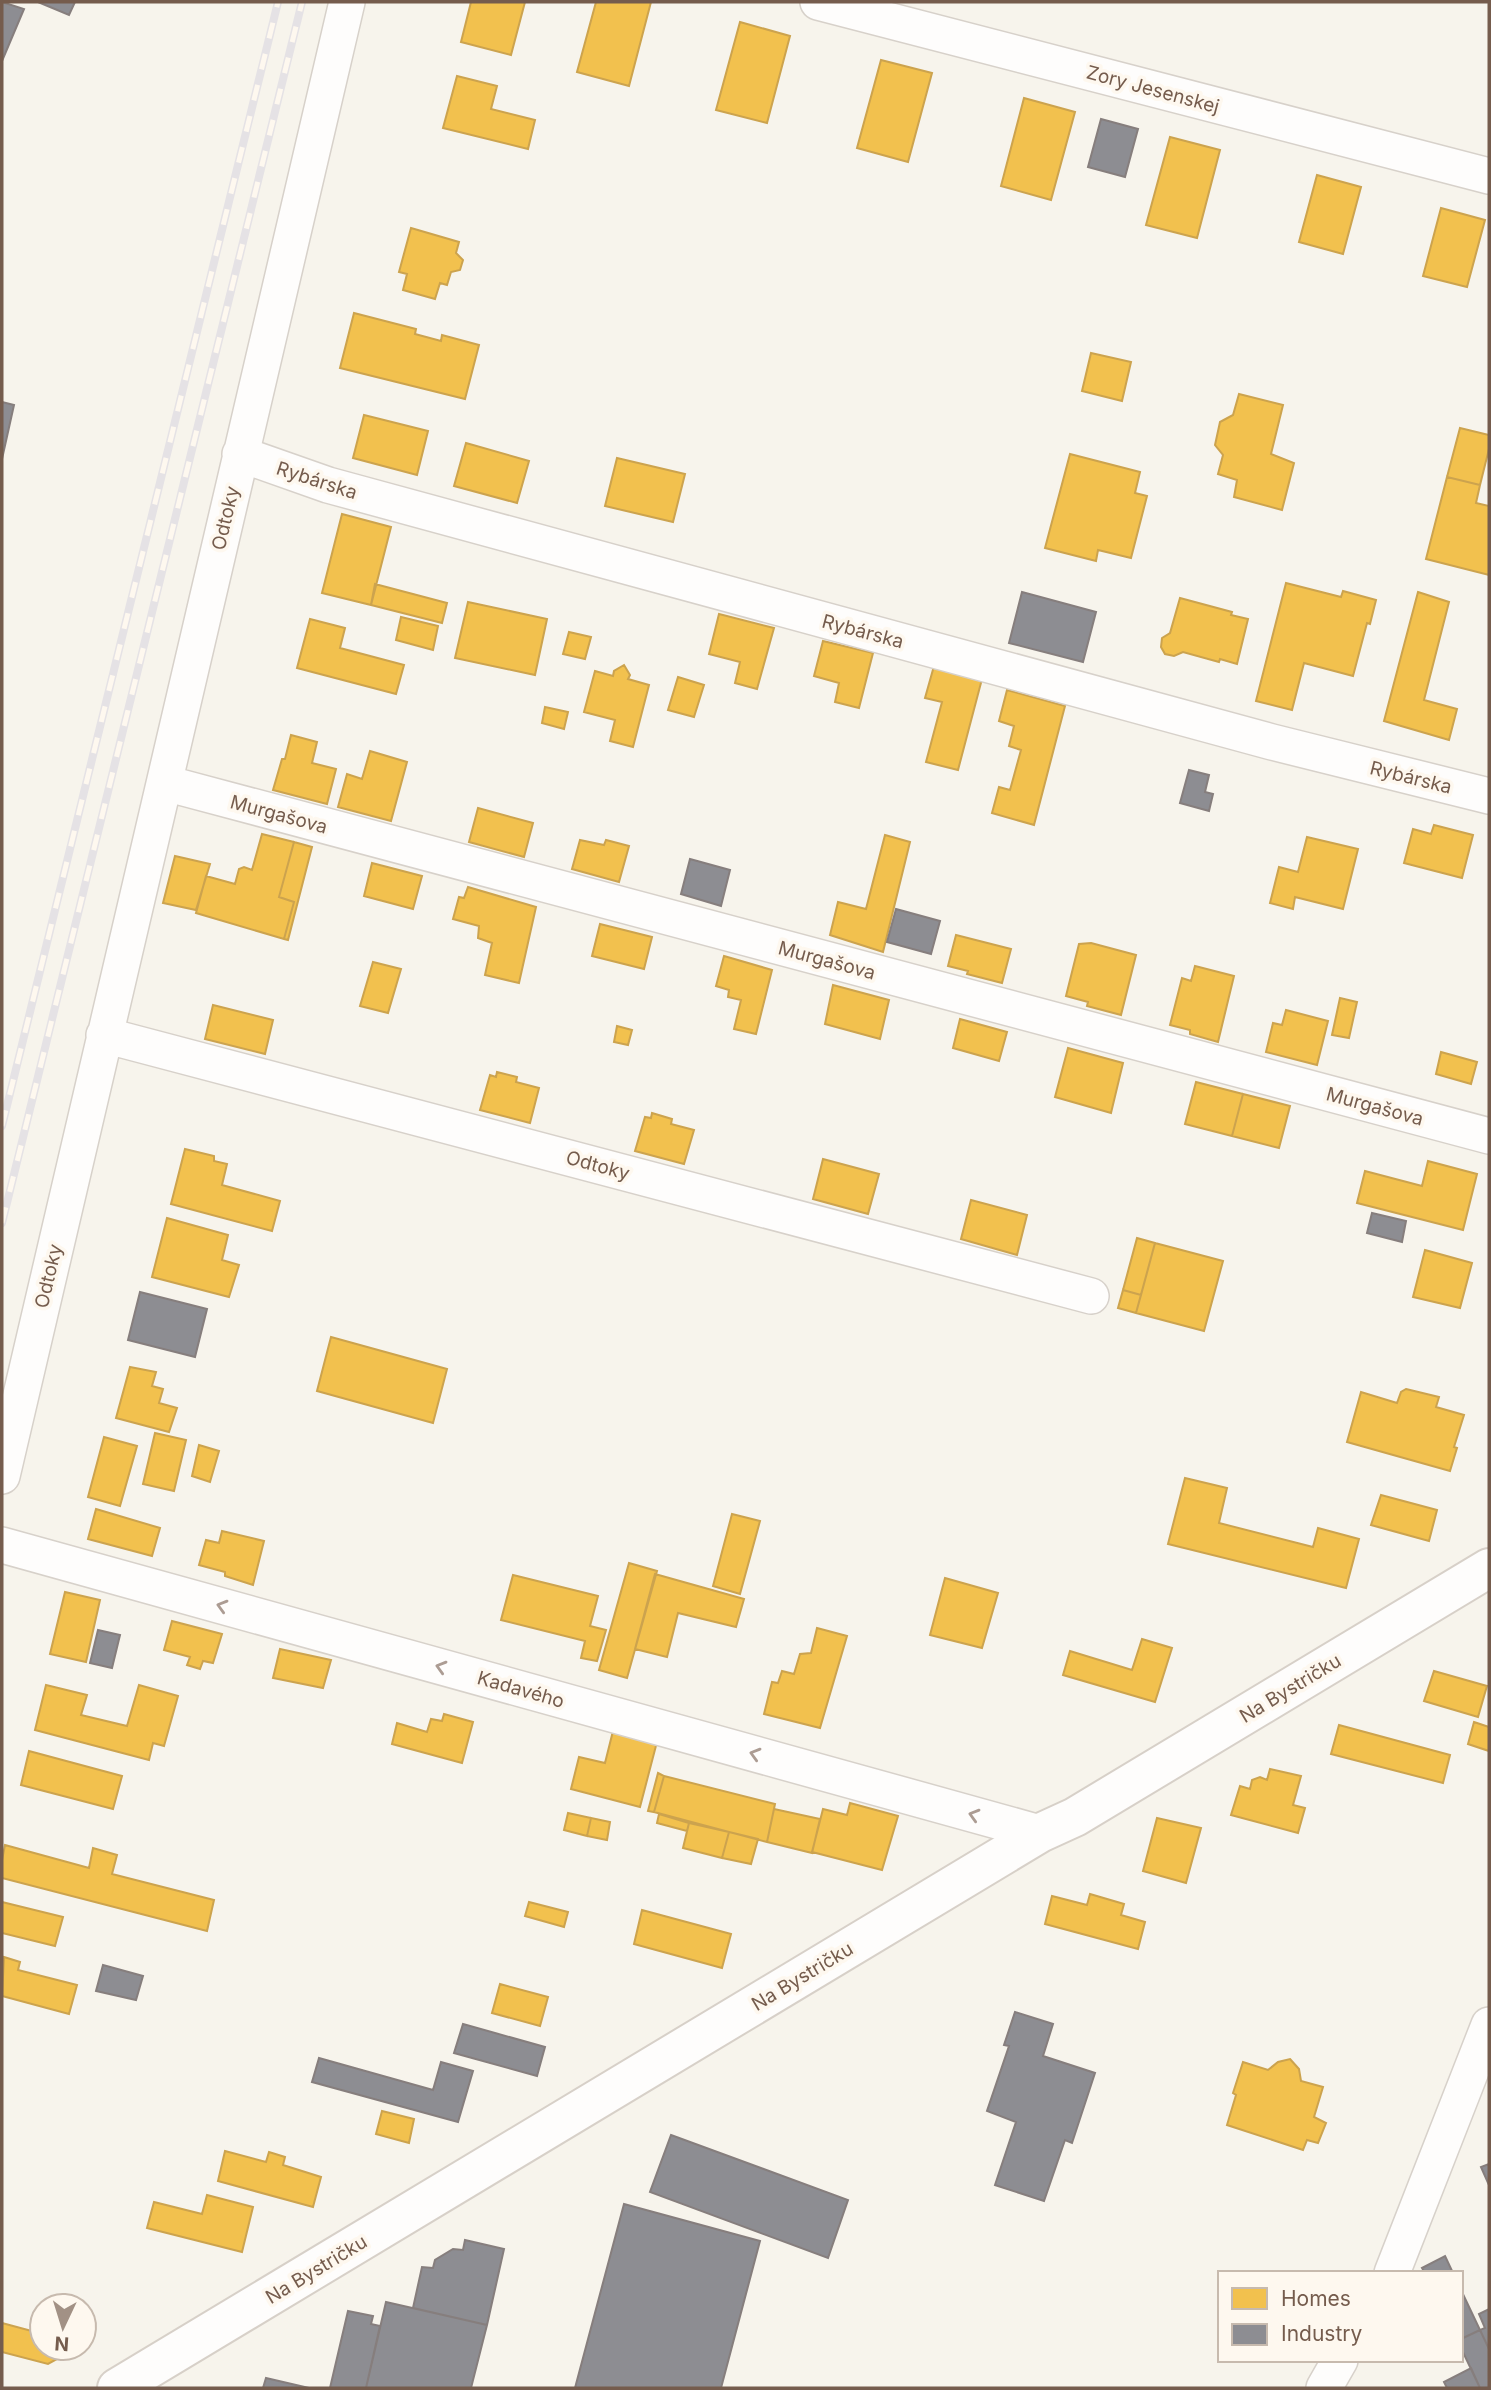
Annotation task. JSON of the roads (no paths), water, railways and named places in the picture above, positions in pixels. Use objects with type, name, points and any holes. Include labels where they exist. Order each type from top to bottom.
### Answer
[{"type":"street","name":"Odtoky","points":[[2,1476],[347,2]]},
{"type":"street","name":"Zory Jesenskej","points":[[818,2],[1489,176]]},
{"type":"street","name":"Rybárska","points":[[240,454],[328,485],[1272,742],[1489,796]]},
{"type":"street","name":"Murgašova","points":[[165,783],[1489,1136]]},
{"type":"street","name":"Odtoky","points":[[104,1035],[1091,1296]]},
{"type":"street","name":"Kadavého","points":[[2,1545],[1040,1833]]},
{"type":"street","name":"Na Bystričku","points":[[117,2388],[1040,1833],[1074,1817],[1489,1568]]},
{"type":"street","points":[[1393,2271],[1489,2025]]},
{"type":"street","points":[[1324,2388],[1339,2362]]},
{"type":"railway","points":[[2,1126],[278,2]]},
{"type":"railway","points":[[2,1223],[302,2]]}]
